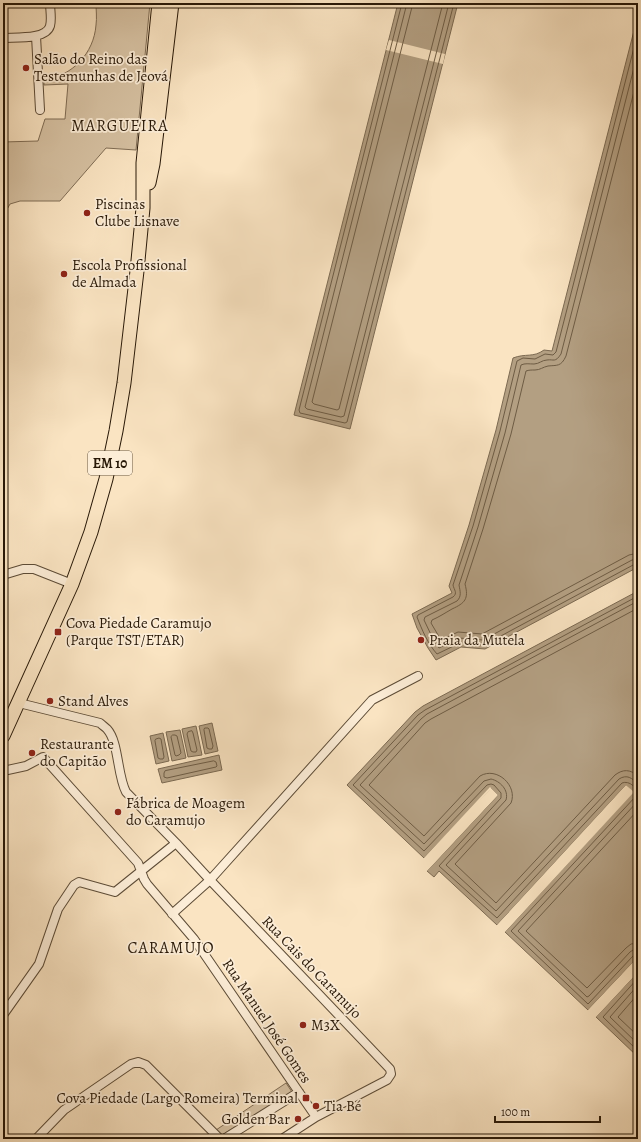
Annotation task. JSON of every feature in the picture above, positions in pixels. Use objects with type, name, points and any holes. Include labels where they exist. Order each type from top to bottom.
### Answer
[{"type":"main road","name":"EM 10","points":[[3,738],[72,584],[91,532],[106,479],[116,431],[126,368],[143,208],[144,163],[159,3]]},
{"type":"main road","name":"EM 10","points":[[143,208],[153,164],[172,3]]},
{"type":"street","points":[[3,38],[36,36],[44,33],[50,27],[50,3]]},
{"type":"street","points":[[36,36],[40,110]]},
{"type":"street","points":[[3,575],[24,569],[34,569],[72,584]]},
{"type":"street","points":[[172,914],[210,880],[372,700],[418,676]]},
{"type":"street","name":"Rua Cais do Caramujo","points":[[19,703],[100,723],[108,729],[114,740],[122,783],[126,792],[176,843],[321,998],[388,1066],[391,1074],[387,1080],[316,1118]]},
{"type":"street","name":"Rua Manuel José Gomes","points":[[3,771],[26,766],[43,757],[138,862],[147,884],[194,938],[316,1118]]},
{"type":"street","points":[[3,1015],[39,964],[58,909],[74,885],[79,882],[114,892],[176,843]]},
{"type":"street","points":[[36,1139],[64,1110],[131,1064],[138,1062],[144,1063],[149,1067],[220,1139]]},
{"type":"street","points":[[224,1139],[299,1092]]},
{"type":"street","points":[[286,1138],[316,1118]]},
{"type":"shaded area","points":[[96,3],[150,3],[136,150],[106,148],[60,201],[20,201],[10,204],[5,213],[3,225],[3,142],[38,141],[45,119],[65,119],[68,84],[44,85],[44,79],[64,74],[80,62],[86,54],[94,35]]},
{"type":"shaded area","points":[[286,1083],[292,1092],[222,1135],[216,1130]]},
{"type":"water","points":[[398,3],[458,3],[350,429],[294,415]]},
{"type":"water","points":[[638,15],[638,567],[485,649],[461,647],[436,660],[417,628],[412,614],[452,593],[449,586],[469,525],[496,430],[513,358],[533,355],[544,350],[552,351]]},
{"type":"water","points":[[638,591],[638,957],[588,1010],[505,932],[633,792],[626,785],[497,925],[439,871],[434,877],[427,871],[498,795],[491,788],[424,858],[347,785],[415,712],[423,706]]},
{"type":"water","points":[[212,723],[218,751],[205,754],[199,726]]},
{"type":"water","points":[[196,726],[202,755],[188,757],[182,729]]},
{"type":"water","points":[[180,730],[186,758],[172,761],[166,732]]},
{"type":"water","points":[[163,733],[169,761],[156,764],[150,736]]},
{"type":"water","points":[[219,755],[222,770],[162,783],[158,769]]},
{"type":"water","points":[[638,972],[638,1057],[596,1017]]},
{"type":"pier","points":[[389,40],[445,54],[443,64],[386,50]]},
{"type":"pier","points":[[626,785],[634,792],[505,932],[503,930],[631,792],[626,788],[498,926],[497,925]]},
{"type":"pier","points":[[490,787],[498,795],[427,871],[426,869],[496,795],[490,790],[426,859],[423,859]]},
{"type":"pier","points":[[638,957],[638,960],[590,1012],[588,1010]]},
{"type":"pier","points":[[638,970],[638,972],[596,1017],[595,1016]]},
{"type":"place","name":"Salão do Reino das Testemunhas de Jeová","points":[[26,68]]},
{"type":"place","name":"Piscinas Clube Lisnave","points":[[87,213]]},
{"type":"place","name":"Escola Profissional de Almada","points":[[64,274]]},
{"type":"place","name":"Cova Piedade Caramujo (Parque TST/ETAR)","points":[[58,632]]},
{"type":"place","name":"Praia da Mutela","points":[[421,640]]},
{"type":"place","name":"Stand Alves","points":[[50,701]]},
{"type":"place","name":"Restaurante do Capitão","points":[[32,753]]},
{"type":"place","name":"Fábrica de Moagem do Caramujo","points":[[118,812]]},
{"type":"place","name":"M3X","points":[[303,1025]]},
{"type":"place","name":"Cova Piedade (Largo Romeira) Terminal","points":[[306,1098]]},
{"type":"place","name":"Tia Bé","points":[[316,1106]]},
{"type":"place","name":"Golden Bar","points":[[298,1119]]},
{"type":"district","name":"MARGUEIRA","points":[[120,125]]},
{"type":"district","name":"CARAMUJO","points":[[171,947]]}]
